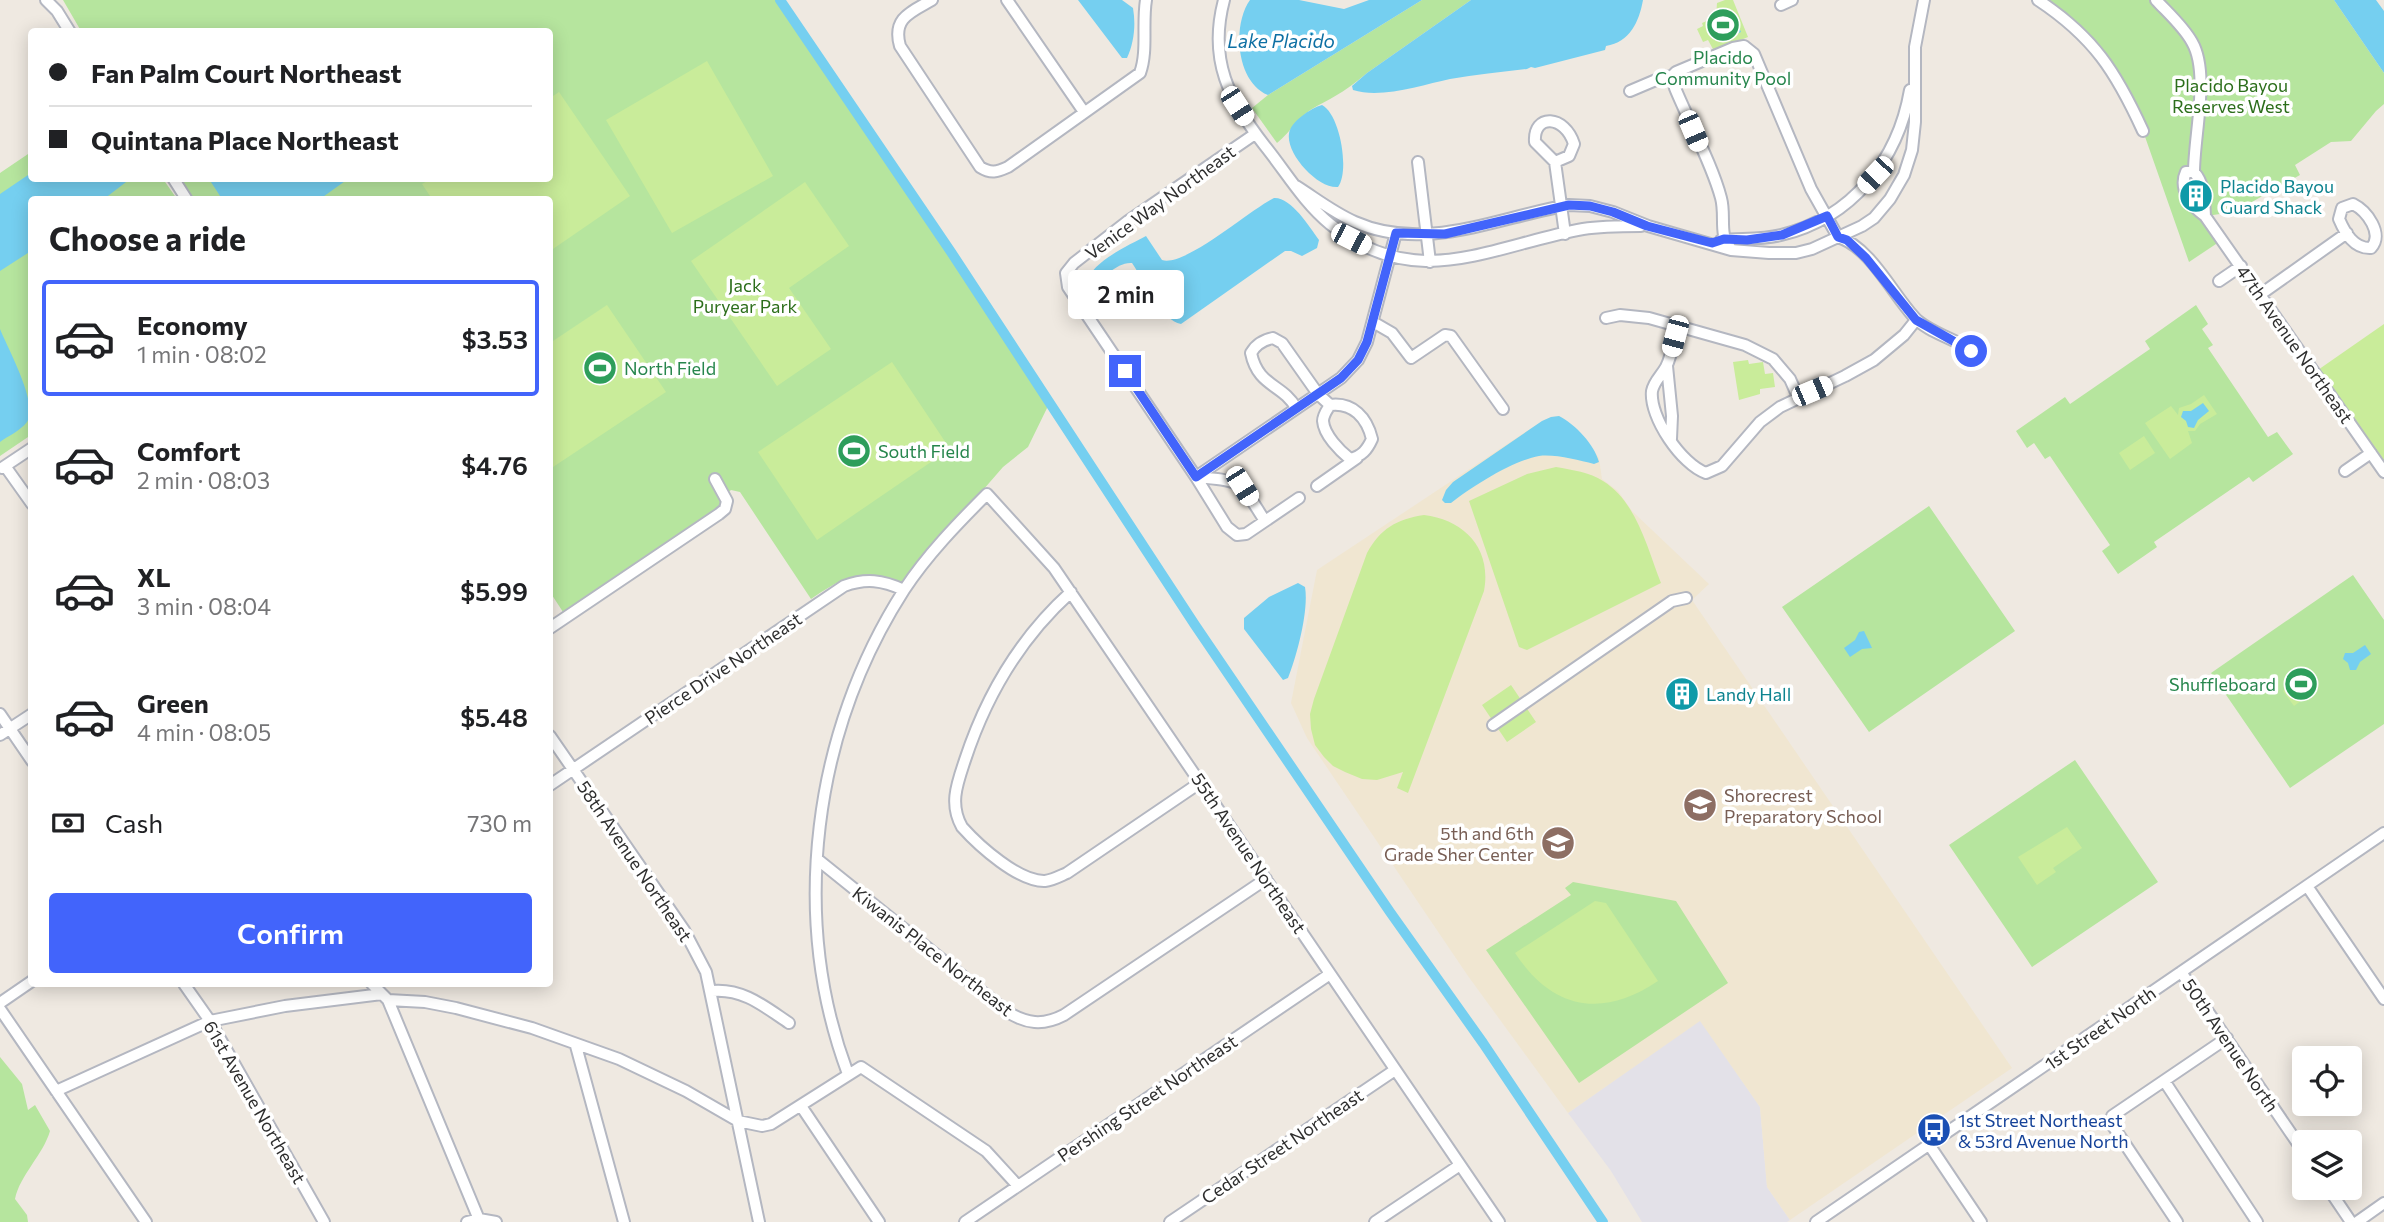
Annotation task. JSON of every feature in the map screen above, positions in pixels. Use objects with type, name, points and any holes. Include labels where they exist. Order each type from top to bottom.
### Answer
[{"type":"street","points":[[46,0],[68,28]]},
{"type":"street","points":[[932,0],[904,17],[897,28],[900,46],[980,167],[987,172],[996,172],[1007,167],[1140,74],[1144,63],[1143,24],[1146,0]]},
{"type":"street","points":[[1007,0],[1084,112]]},
{"type":"street","points":[[1224,0],[1220,17],[1220,63],[1227,86],[1255,134],[1311,206],[1329,224],[1351,239],[1391,257],[1430,262],[1464,259],[1565,233],[1610,226],[1647,226]]},
{"type":"street","points":[[1781,5],[1792,0]]},
{"type":"street","points":[[2038,0],[2062,16],[2090,41],[2124,88],[2143,131]]},
{"type":"street","name":"47th Avenue Northeast","points":[[2156,0],[2193,43],[2199,62],[2201,80],[2194,142],[2194,172],[2203,187],[2205,216]]},
{"type":"street","points":[[1296,186],[1356,223],[1396,233],[1445,234],[1561,206],[1590,206],[1647,226],[1731,250],[1796,253],[1812,249],[1843,239],[1874,218],[1890,199],[1904,174],[1914,138],[1914,71],[1917,28],[1923,1]]},
{"type":"street","points":[[1630,90],[1672,76],[1733,48],[1744,46],[1752,50],[1811,189],[1843,239],[1866,258],[1916,320],[1971,351]]},
{"type":"street","points":[[1712,243],[1724,239],[1747,240],[1782,235],[1827,216],[1861,190],[1888,156],[1903,120],[1914,71]]},
{"type":"street","points":[[1672,76],[1721,196],[1724,239],[1731,250]]},
{"type":"street","name":"Venice Way Northeast","points":[[1196,477],[1068,287],[1066,273],[1074,263],[1128,221],[1255,134]]},
{"type":"street","points":[[1418,162],[1430,262]]},
{"type":"street","points":[[1555,162],[1565,233]]},
{"type":"street","name":"47th Avenue Northeast","points":[[2194,172],[2186,173],[2182,179],[2195,209],[2205,216],[2241,266],[2384,472]]},
{"type":"street","points":[[1196,477],[1341,378],[1358,360],[1373,322],[1396,233]]},
{"type":"street","points":[[2260,294],[2347,233]]},
{"type":"street","points":[[2219,281],[2241,266]]},
{"type":"street","points":[[1605,317],[1633,315],[1763,352],[1783,369],[1798,397]]},
{"type":"street","points":[[1667,366],[1654,383],[1652,401],[1657,419],[1688,464],[1706,473],[1714,471],[1730,458],[1760,422],[1780,407],[1874,359],[1904,335],[1916,320]]},
{"type":"street","points":[[1373,322],[1392,333],[1411,358],[1445,335],[1451,336],[1503,409]]},
{"type":"street","points":[[1671,439],[1672,416],[1667,366],[1677,326]]},
{"type":"street","points":[[1296,408],[1291,398],[1272,387],[1258,372],[1251,353],[1255,346],[1273,338],[1282,342],[1318,394],[1330,405]]},
{"type":"street","points":[[1317,486],[1368,450],[1372,439],[1363,420],[1350,405],[1330,405]]},
{"type":"street","points":[[1330,405],[1323,423],[1327,431],[1342,453],[1350,459],[1359,457]]},
{"type":"street","points":[[28,451],[3,468],[28,499]]},
{"type":"street","points":[[2345,471],[2371,453]]},
{"type":"street","points":[[1196,477],[1227,527],[1237,535],[1246,534],[1299,498]]},
{"type":"street","points":[[1196,477],[1236,481],[1265,521]]},
{"type":"street","points":[[553,626],[725,509],[727,501],[715,479]]},
{"type":"street","name":"55th Avenue Northeast","points":[[904,590],[942,541],[987,494],[1037,546],[1201,782],[1499,1222]]},
{"type":"street","name":"Pierce Drive Northeast","points":[[553,783],[844,586],[867,580],[880,581],[904,590]]},
{"type":"street","points":[[848,1074],[830,1016],[818,950],[817,859],[822,806],[843,716],[868,656],[904,590]]},
{"type":"street","points":[[1071,592],[1033,632],[1002,676],[978,721],[954,798],[962,827],[1013,870],[1035,880],[1046,881],[1056,878],[1201,782]]},
{"type":"street","points":[[1493,725],[1672,601],[1686,598]]},
{"type":"street","points":[[0,714],[5,732],[28,757]]},
{"type":"street","points":[[5,732],[28,717]]},
{"type":"street","name":"58th Avenue Northeast","points":[[553,741],[684,930],[706,972],[759,1222]]},
{"type":"street","name":"1st Street North","points":[[1816,1222],[2384,833]]},
{"type":"street","name":"Kiwanis Place Northeast","points":[[817,859],[1006,1011],[1022,1020],[1038,1024],[1065,1015],[1266,879]]},
{"type":"street","points":[[2306,886],[2384,999]]},
{"type":"street","name":"50th Avenue North","points":[[2181,972],[2292,1135]]},
{"type":"street","name":"Pershing Street Northeast","points":[[965,1222],[1330,974]]},
{"type":"street","points":[[0,1003],[28,984]]},
{"type":"street","name":"61st Avenue Northeast","points":[[186,987],[210,1021],[324,1222]]},
{"type":"street","points":[[375,987],[385,997],[480,1220]]},
{"type":"street","points":[[712,991],[742,994],[785,1020],[772,1028]]},
{"type":"street","points":[[56,1091],[210,1021],[285,1006],[385,997],[456,1008],[532,1028],[576,1046],[619,1059],[738,1121],[762,1126],[771,1124],[861,1067],[951,1126],[997,1160],[1017,1186]]},
{"type":"street","points":[[0,1009],[146,1222]]},
{"type":"street","points":[[2177,1222],[2111,1123],[2112,1116],[2227,1038]]},
{"type":"street","points":[[576,1046],[625,1222]]},
{"type":"street","name":"Cedar Street Northeast","points":[[1170,1222],[1395,1070]]},
{"type":"street","points":[[2165,1082],[2257,1222]]},
{"type":"street","points":[[801,1106],[879,1222]]},
{"type":"street","points":[[1930,1146],[1981,1222]]},
{"type":"street","points":[[1375,1222],[1460,1165]]},
{"type":"street","points":[[2336,1200],[2351,1222]]},
{"type":"street","points":[[2357,1222],[2384,1203]]},
{"type":"street","points":[[467,1222],[496,1222]]},
{"type":"shaded area","points":[[1559,416],[1577,429],[1599,458],[1602,479],[1618,491],[1632,511],[1709,584],[1692,600],[2012,1068],[1790,1220],[1767,1187],[1760,1107],[1700,1021],[1568,1113],[1468,976],[1307,738],[1291,703],[1317,570],[1542,421]]},
{"type":"shaded area","points":[[1700,1020],[1760,1107],[1767,1187],[1790,1220],[1787,1222],[1642,1222],[1611,1171],[1568,1113]]},
{"type":"green space","name":"Jack Puryear Park","points":[[63,0],[780,0],[1050,402],[1028,447],[1003,467],[904,581],[868,575],[850,577],[811,599],[740,492],[731,490],[720,499],[717,509],[563,612],[553,597],[553,196],[192,196],[182,182],[553,182],[553,28],[79,28]]},
{"type":"green space","points":[[1422,0],[1471,0],[1349,87],[1311,110],[1277,143],[1252,108],[1268,95]]},
{"type":"green space","name":"Placido Community Pool","points":[[1733,0],[1748,37],[1714,51],[1708,40],[1703,42],[1697,29],[1703,26],[1702,23],[1716,17],[1717,3]]},
{"type":"green space","name":"Placido Bayou Reserves West","points":[[2038,0],[2334,0],[2384,73],[2384,104],[2351,141],[2331,142],[2295,165],[2300,175],[2234,212],[2206,216],[2222,240],[2189,262],[2143,131],[2111,69]]},
{"type":"green space","points":[[707,61],[773,176],[672,233],[606,120]]},
{"type":"green space","points":[[559,92],[630,196],[553,249],[553,196],[430,196],[422,184],[426,182],[553,182],[553,96]]},
{"type":"green space","points":[[28,154],[28,182],[165,182],[175,196],[28,196],[28,437],[0,456],[0,173]]},
{"type":"green space","points":[[805,182],[849,246],[789,288],[831,349],[777,386],[691,261]]},
{"type":"green space","name":"North Field","points":[[607,305],[666,392],[553,467],[553,341]]},
{"type":"green space","points":[[2196,305],[2208,324],[2202,329],[2213,345],[2208,348],[2268,437],[2277,432],[2293,454],[2253,482],[2249,477],[2154,542],[2157,547],[2118,574],[2102,551],[2110,545],[2050,456],[2045,459],[2034,443],[2027,448],[2016,431],[2065,397],[2070,404],[2150,349],[2145,341]]},
{"type":"green space","points":[[2384,324],[2384,472],[2315,372]]},
{"type":"green space","points":[[1748,360],[1749,364],[1763,362],[1765,374],[1773,373],[1775,387],[1760,389],[1760,394],[1739,400],[1733,362]]},
{"type":"green space","name":"South Field","points":[[892,362],[950,449],[817,540],[758,452]]},
{"type":"green space","points":[[2204,395],[2217,414],[2200,424],[2195,431],[2188,431],[2192,443],[2170,459],[2145,423],[2171,406],[2178,415],[2179,408]]},
{"type":"green space","points":[[2144,436],[2155,453],[2130,470],[2119,453]]},
{"type":"green space","points":[[1556,467],[1592,475],[1615,490],[1640,527],[1661,583],[1527,650],[1519,647],[1469,501],[1527,474]]},
{"type":"green space","points":[[1929,506],[2015,631],[1869,732],[1782,607]]},
{"type":"green space","points":[[1424,515],[1451,523],[1472,539],[1484,562],[1485,576],[1484,591],[1408,793],[1397,788],[1403,772],[1377,780],[1362,779],[1333,766],[1315,745],[1310,714],[1367,553],[1390,526]]},
{"type":"green space","points":[[2353,575],[2384,620],[2384,724],[2290,788],[2211,673]]},
{"type":"green space","name":"Shuffleboard","points":[[2303,676],[2313,692],[2294,706],[2283,691]]},
{"type":"green space","points":[[1511,685],[1536,722],[1507,742],[1482,705]]},
{"type":"green space","points":[[2075,760],[2158,882],[2032,967],[1949,845]]},
{"type":"green space","points":[[2067,827],[2082,848],[2053,868],[2056,872],[2037,885],[2018,857]]},
{"type":"green space","points":[[1573,882],[1676,901],[1728,983],[1579,1083],[1486,950],[1571,895],[1565,888]]},
{"type":"green space","points":[[1595,901],[1606,903],[1658,981],[1617,1001],[1598,1004],[1579,1002],[1545,986],[1529,972],[1515,953]]},
{"type":"green space","points":[[0,1057],[22,1084],[28,1110],[35,1105],[50,1131],[15,1199],[27,1215],[28,1222],[0,1222]]},
{"type":"water","points":[[1078,0],[1122,0],[1133,8],[1134,34],[1127,58],[1122,58]]},
{"type":"water","name":"Lake Placido","points":[[1250,0],[1299,0],[1344,9],[1369,0],[1422,0],[1268,95],[1257,88],[1249,78],[1240,52],[1241,24]]},
{"type":"water","points":[[1471,0],[1643,0],[1632,30],[1621,40],[1606,46],[1605,50],[1535,68],[1450,79],[1402,90],[1376,93],[1353,90],[1352,86],[1367,73]]},
{"type":"water","points":[[2334,0],[2376,0],[2384,11],[2384,73]]},
{"type":"water","points":[[1732,13],[1741,32],[1725,39],[1720,19]]},
{"type":"water","points":[[1322,105],[1334,119],[1341,143],[1343,169],[1338,187],[1321,182],[1305,169],[1289,142],[1290,129],[1297,120]]},
{"type":"water","points":[[28,175],[28,182],[126,182],[108,196],[28,196],[28,253],[0,271],[0,194]]},
{"type":"water","points":[[211,182],[344,182],[324,196],[220,196]]},
{"type":"water","points":[[1274,198],[1287,202],[1299,213],[1319,240],[1317,248],[1302,256],[1285,251],[1181,324],[1160,308],[1132,263],[1088,281],[1090,274],[1103,261],[1146,236],[1162,260],[1172,260],[1201,247]]},
{"type":"water","points":[[0,329],[26,390],[28,419],[17,431],[0,442]]},
{"type":"water","points":[[2203,403],[2209,411],[2198,420],[2194,428],[2188,427],[2181,417],[2183,411],[2191,411]]},
{"type":"water","points":[[1559,416],[1572,424],[1583,436],[1593,448],[1599,462],[1594,464],[1539,456],[1505,469],[1451,503],[1442,500],[1453,482],[1542,421]]},
{"type":"water","points":[[1298,583],[1305,587],[1304,620],[1288,678],[1283,680],[1244,629],[1244,618],[1269,597]]},
{"type":"water","points":[[1864,631],[1872,648],[1862,649],[1850,657],[1844,648],[1855,640],[1859,632]]},
{"type":"water","points":[[2365,645],[2371,654],[2360,662],[2356,670],[2350,670],[2343,659],[2345,653],[2353,653]]},
{"type":"waterway","points":[[780,0],[951,252],[1195,625],[1603,1222]]},
{"type":"place","name":"Placido Community Pool","points":[[1723,25]]},
{"type":"place","name":"Placido Bayou Guard Shack","points":[[2196,196]]},
{"type":"place","name":"North Field","points":[[600,368]]},
{"type":"place","name":"South Field","points":[[854,451]]},
{"type":"place","name":"Shuffleboard","points":[[2301,684]]},
{"type":"place","name":"Landy Hall","points":[[1682,694]]},
{"type":"place","name":"Shorecrest Preparatory School","points":[[1700,805]]},
{"type":"place","name":"5th and 6th Grade Sher Center","points":[[1558,843]]},
{"type":"place","name":"1st Street Northeast & 53rd Avenue North","points":[[1934,1130]]},
{"type":"route","points":[[1125,371],[1196,477],[1341,378],[1358,360],[1367,342],[1396,233],[1445,234],[1569,205],[1590,206],[1613,212],[1647,226],[1712,243],[1724,239],[1747,240],[1782,235],[1827,216],[1838,237],[1847,240],[1866,258],[1916,320],[1971,351]]}]
